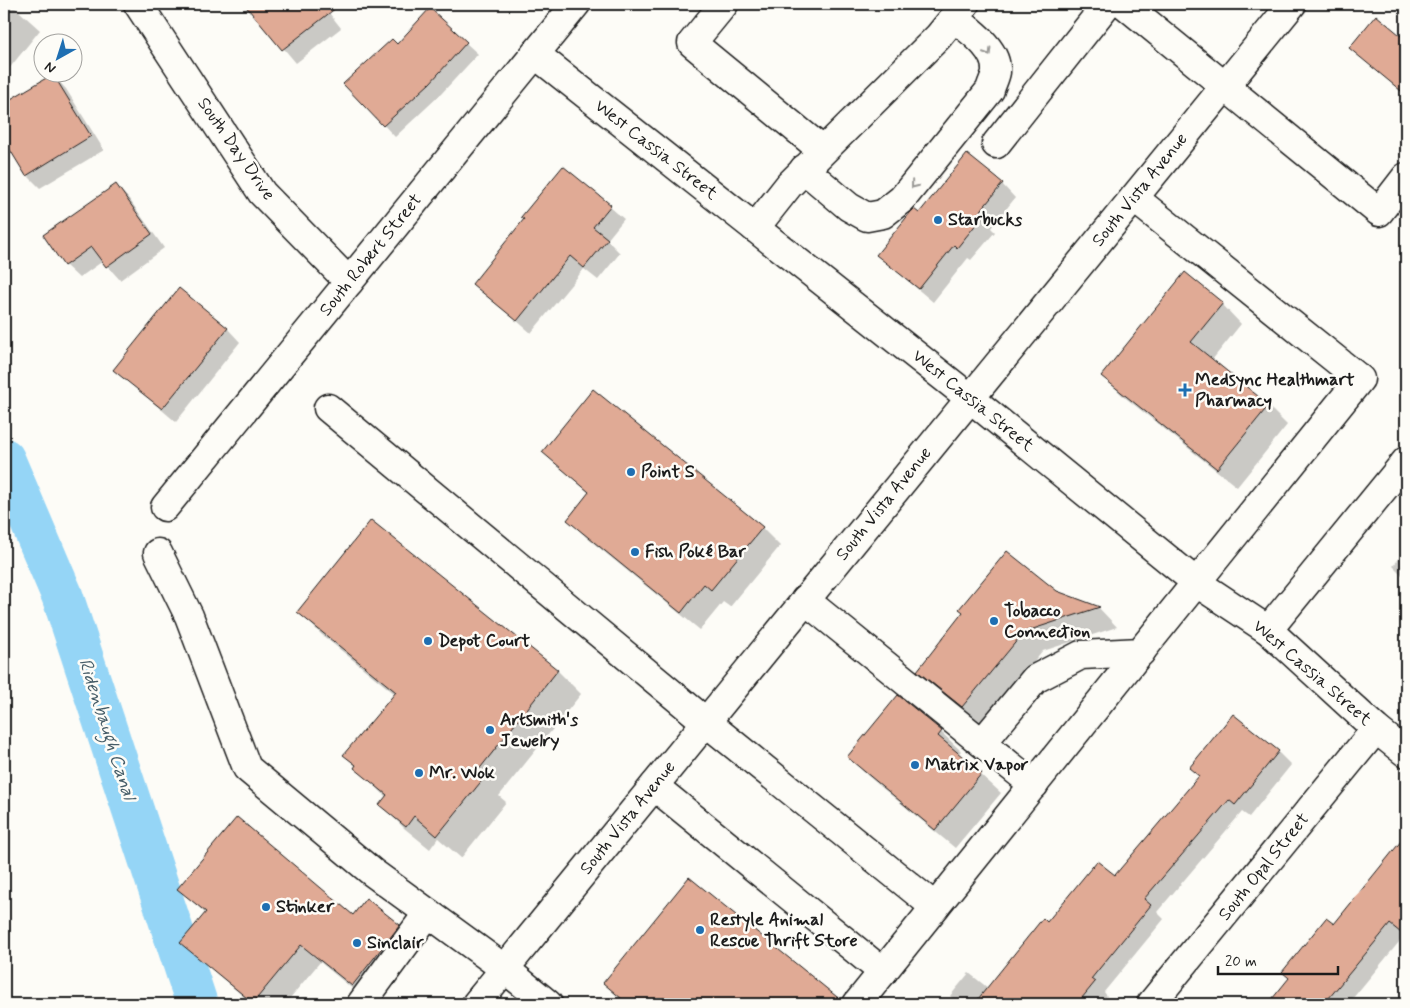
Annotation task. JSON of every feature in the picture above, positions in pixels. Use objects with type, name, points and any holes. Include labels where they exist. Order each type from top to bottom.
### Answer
[{"type":"street","name":"South Day Drive","points":[[138,4],[262,193],[349,282]]},
{"type":"street","name":"South Robert Street","points":[[165,507],[576,4]]},
{"type":"street","points":[[724,4],[692,43],[813,160],[849,207],[867,217],[883,214],[902,199],[990,90],[996,71],[991,54],[959,11],[938,37],[813,160],[755,228]]},
{"type":"street","points":[[996,144],[1106,4]]},
{"type":"street","name":"South Vista Avenue","points":[[476,1004],[1292,4]]},
{"type":"street","points":[[1132,6],[1225,86],[1378,212],[1406,177]]},
{"type":"street","name":"West Cassia Street","points":[[535,54],[970,398],[1197,583],[1268,630],[1376,729],[1406,753]]},
{"type":"street","points":[[857,1004],[1360,379],[1134,198]]},
{"type":"street","points":[[328,408],[706,722],[935,907]]},
{"type":"street","points":[[1268,630],[1406,461]]},
{"type":"street","points":[[158,553],[189,616],[247,768],[372,872],[505,969],[548,1004]]},
{"type":"street","points":[[805,600],[1034,785]]},
{"type":"street","points":[[982,743],[1035,680],[1081,655],[1141,652]]},
{"type":"street","name":"South Opal Street","points":[[1151,1004],[1376,729]]},
{"type":"street","points":[[654,786],[883,972]]},
{"type":"street","points":[[360,1004],[428,913]]},
{"type":"building","points":[[244,4],[341,4],[282,50]]},
{"type":"building","points":[[430,8],[467,42],[430,83],[383,126],[343,84],[392,39],[397,44]]},
{"type":"building","points":[[1376,15],[1406,40],[1406,95],[1349,48]]},
{"type":"building","points":[[39,82],[58,82],[91,136],[26,176],[4,140],[4,103]]},
{"type":"building","name":"Starbucks","points":[[967,154],[1003,183],[978,214],[982,217],[957,248],[954,245],[919,289],[876,255],[914,209],[919,213]]},
{"type":"building","points":[[563,166],[611,205],[593,227],[608,239],[584,268],[570,256],[517,321],[472,284],[524,219],[521,217]]},
{"type":"building","points":[[116,184],[152,234],[106,267],[91,247],[64,266],[43,235]]},
{"type":"building","name":"Medsync Healthmart Pharmacy","points":[[1185,272],[1223,303],[1191,342],[1269,405],[1217,469],[1101,376]]},
{"type":"building","points":[[179,288],[228,328],[162,409],[113,370]]},
{"type":"building","name":"Point S","points":[[593,389],[763,527],[711,590],[704,584],[681,613],[567,520],[589,492],[542,452]]},
{"type":"building","name":"Depot Court","points":[[371,520],[558,670],[477,772],[484,778],[437,836],[414,816],[406,827],[379,805],[387,795],[354,768],[356,765],[343,755],[396,692],[297,612]]},
{"type":"building","name":"Tobacco Connection","points":[[1007,551],[1057,591],[1100,607],[1024,632],[962,707],[917,671],[963,612],[959,609]]},
{"type":"building","name":"Matrix Vapor","points":[[898,695],[942,731],[938,736],[982,773],[935,830],[847,757]]},
{"type":"building","points":[[1233,714],[1279,751],[1235,805],[1229,800],[1144,899],[1151,905],[1091,979],[1095,982],[1077,1004],[974,1004],[1043,918],[1047,922],[1097,861],[1115,875],[1199,776],[1189,768]]},
{"type":"building","name":"Stinker","points":[[237,817],[353,915],[366,898],[400,925],[352,986],[301,945],[253,1003],[180,943],[206,912],[177,889]]},
{"type":"building","points":[[1406,835],[1406,937],[1390,924],[1324,1004],[1268,1004],[1289,978],[1282,972],[1326,918],[1334,924]]},
{"type":"building","name":"Restyle Animal Rescue Thrift Store","points":[[689,877],[842,1001],[842,1004],[628,1004],[603,983]]},
{"type":"waterway","name":"Ridenbaugh Canal","points":[[4,459],[62,595],[197,1004]]},
{"type":"place","name":"Starbucks","points":[[938,220]]},
{"type":"place","name":"Medsync Healthmart Pharmacy","points":[[1185,390]]},
{"type":"place","name":"Point S","points":[[631,472]]},
{"type":"place","name":"Fish Poké Bar","points":[[635,552]]},
{"type":"place","name":"Tobacco Connection","points":[[994,621]]},
{"type":"place","name":"Depot Court","points":[[428,641]]},
{"type":"place","name":"Artsmith's Jewelry","points":[[490,730]]},
{"type":"place","name":"Matrix Vapor","points":[[915,765]]},
{"type":"place","name":"Mr. Wok","points":[[419,773]]},
{"type":"place","name":"Stinker","points":[[266,907]]},
{"type":"place","name":"Restyle Animal Rescue Thrift Store","points":[[700,930]]},
{"type":"place","name":"Sinclair","points":[[357,943]]}]
